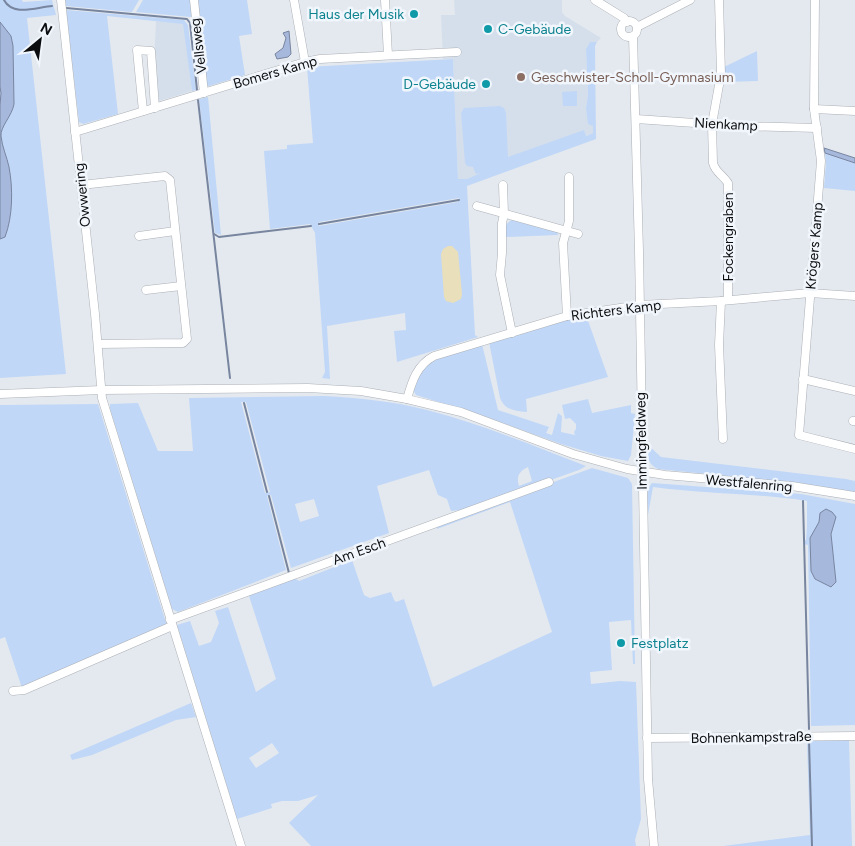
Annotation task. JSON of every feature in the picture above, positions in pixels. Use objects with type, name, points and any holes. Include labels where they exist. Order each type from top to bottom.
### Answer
[{"type":"street","name":"Owwering","points":[[61,0],[102,390]]},
{"type":"street","name":"Vellsweg","points":[[194,0],[204,93]]},
{"type":"street","points":[[294,0],[305,62]]},
{"type":"street","points":[[385,0],[388,56]]},
{"type":"street","points":[[595,0],[624,18],[627,22],[634,23],[637,27]]},
{"type":"street","points":[[627,22],[623,25],[622,32],[627,37],[633,36],[637,27],[690,0]]},
{"type":"street","name":"Fockengraben","points":[[719,0],[720,81],[712,124],[714,167],[728,183],[724,301],[719,345],[723,439]]},
{"type":"street","name":"Krögers Kamp","points":[[815,0],[814,109],[821,161],[799,435],[855,449]]},
{"type":"street","name":"Immingfeldweg","points":[[633,36],[640,305],[648,779],[654,846]]},
{"type":"street","points":[[143,111],[137,50],[151,51],[155,108]]},
{"type":"street","name":"Bomers Kamp","points":[[75,132],[305,62],[320,59],[457,52]]},
{"type":"street","points":[[814,109],[855,111]]},
{"type":"street","name":"Nienkamp","points":[[636,119],[817,128]]},
{"type":"street","points":[[80,185],[165,176],[170,180],[187,339],[183,343],[98,344]]},
{"type":"street","points":[[567,316],[563,243],[569,220],[569,177]]},
{"type":"street","points":[[503,186],[504,214],[500,275],[512,333]]},
{"type":"street","points":[[477,206],[578,234]]},
{"type":"street","points":[[140,236],[175,232]]},
{"type":"street","points":[[146,290],[181,286]]},
{"type":"street","name":"Richters Kamp","points":[[407,398],[416,371],[430,358],[567,316],[640,305],[724,301],[810,293],[855,296]]},
{"type":"street","points":[[803,379],[855,391]]},
{"type":"street","name":"Westfalenring","points":[[0,394],[102,390],[308,388],[361,391],[407,398],[460,412],[573,454],[642,472],[699,479],[792,486],[855,496]]},
{"type":"street","points":[[102,390],[102,398],[241,846]]},
{"type":"street","name":"Am Esch","points":[[14,691],[24,690],[171,623],[548,482]]},
{"type":"street","name":"Bohnenkampstraße","points":[[648,738],[855,736]]},
{"type":"shaded area","points":[[0,0],[22,0],[23,2],[52,0],[56,15],[27,18],[66,374],[0,378]]},
{"type":"shaded area","points":[[65,0],[139,0],[132,12],[66,6]]},
{"type":"shaded area","points":[[143,0],[191,0],[191,17],[136,12]]},
{"type":"shaded area","points":[[197,0],[247,0],[252,34],[239,36],[245,75],[209,86],[206,85]]},
{"type":"shaded area","name":"Geschwister-Scholl-Gymnasium","points":[[454,0],[562,0],[562,12],[565,16],[601,38],[597,42],[590,42],[586,49],[588,95],[586,108],[593,126],[593,133],[467,179],[458,179],[453,59],[443,59],[441,15],[455,15]]},
{"type":"shaded area","points":[[66,10],[184,20],[188,25],[196,90],[192,91],[183,24],[107,16],[118,114],[83,124],[79,122]]},
{"type":"shaded area","points":[[156,21],[181,23],[184,25],[192,91],[159,101],[154,65]]},
{"type":"shaded area","points":[[0,22],[11,36],[13,46],[14,104],[1,133],[10,175],[12,202],[8,229],[5,237],[0,239],[1,93]]},
{"type":"shaded area","points":[[289,31],[291,54],[288,57],[277,59],[275,54],[283,48],[286,38],[283,33]]},
{"type":"shaded area","points":[[590,42],[597,42],[595,46],[596,139],[467,186],[475,335],[478,337],[397,362],[394,331],[406,330],[405,313],[327,326],[330,379],[322,378],[325,372],[315,233],[310,224],[270,229],[264,151],[287,149],[287,145],[313,143],[307,67],[453,59],[458,179],[467,179],[481,173],[476,174],[473,167],[467,166],[465,163],[461,113],[464,108],[500,106],[504,108],[506,113],[508,157],[584,130],[586,136],[593,133],[593,126],[588,124],[586,108],[588,95],[586,49]],"holes":[[[459,198],[458,202],[319,226],[319,222]]]},
{"type":"shaded area","points":[[757,51],[758,81],[724,82],[724,67]]},
{"type":"shaded area","points":[[577,91],[577,106],[563,106],[562,92]]},
{"type":"shaded area","points":[[208,97],[221,235],[215,233],[199,99]]},
{"type":"shaded area","points":[[824,148],[855,158],[855,163],[825,153]]},
{"type":"shaded area","points":[[825,153],[855,163],[855,191],[824,188]]},
{"type":"shaded area","points":[[514,219],[557,230],[558,235],[505,237],[507,224]]},
{"type":"shaded area","points":[[586,315],[608,377],[526,399],[527,412],[514,410],[504,405],[500,398],[489,342]]},
{"type":"shaded area","points":[[482,344],[498,410],[549,427],[546,433],[552,435],[558,413],[562,416],[561,432],[575,435],[576,424],[570,418],[565,419],[562,405],[588,399],[592,413],[631,405],[631,413],[635,414],[631,455],[628,461],[601,456],[561,444],[486,417],[416,395],[413,390],[420,371],[430,360]]},
{"type":"shaded area","points":[[324,396],[401,404],[467,422],[586,466],[468,509],[451,511],[447,499],[438,495],[429,470],[377,486],[389,533],[291,568],[271,495],[267,496],[286,570],[178,612],[172,609],[110,404],[138,403],[158,451],[193,451],[189,398]],"holes":[[[241,402],[246,402],[270,492],[265,493]],[[528,467],[532,481],[519,486],[518,477],[520,472]],[[314,499],[319,516],[300,522],[295,504]]]},
{"type":"shaded area","points":[[98,404],[167,626],[22,688],[5,637],[0,639],[0,405]]},
{"type":"shaded area","points":[[646,443],[661,457],[855,481],[855,493],[805,484],[658,469],[650,462]]},
{"type":"shaded area","points":[[592,468],[628,478],[632,484],[635,664],[633,664],[631,620],[609,622],[612,670],[590,672],[591,684],[620,681],[636,682],[641,819],[635,840],[636,846],[311,846],[289,823],[318,795],[298,801],[282,801],[271,804],[272,808],[237,819],[177,625],[190,621],[199,646],[211,642],[219,623],[215,611],[228,607],[256,692],[276,679],[248,593],[293,577],[299,581],[352,560],[364,595],[370,598],[391,592],[396,602],[404,599],[433,687],[552,632],[510,502],[437,529],[436,525]],"holes":[[[272,743],[279,753],[256,768],[249,758]]]},
{"type":"shaded area","points":[[652,483],[801,494],[855,504],[855,725],[811,726],[808,545],[804,544],[807,527],[807,501],[769,496],[653,487],[648,515],[647,494]]},
{"type":"shaded area","points":[[826,509],[836,517],[831,534],[836,582],[831,587],[815,579],[811,571],[810,538],[819,522],[820,513]]},
{"type":"shaded area","points":[[191,703],[196,717],[176,720],[92,755],[72,760],[70,755]]},
{"type":"shaded area","points":[[849,740],[852,846],[723,846],[810,835],[807,741]]},
{"type":"sand","points":[[452,246],[458,252],[462,294],[461,299],[453,303],[446,301],[444,297],[441,254],[443,249]]},
{"type":"waterway","points":[[4,0],[8,5],[19,10],[52,6]]},
{"type":"waterway","points":[[66,8],[187,19],[190,23],[197,90]]},
{"type":"waterway","points":[[198,100],[230,378]]},
{"type":"waterway","points":[[319,224],[459,200]]},
{"type":"waterway","points":[[214,234],[219,237],[311,226]]},
{"type":"waterway","points":[[244,403],[267,492]]},
{"type":"waterway","points":[[269,496],[289,573]]},
{"type":"waterway","points":[[803,501],[809,729]]},
{"type":"waterway","points":[[809,741],[812,846]]},
{"type":"place","name":"Haus der Musik","points":[[414,14]]},
{"type":"place","name":"C-Gebäude","points":[[488,29]]},
{"type":"place","name":"Geschwister-Scholl-Gymnasium","points":[[521,77]]},
{"type":"place","name":"D-Gebäude","points":[[486,84]]},
{"type":"place","name":"Festplatz","points":[[621,643]]}]
